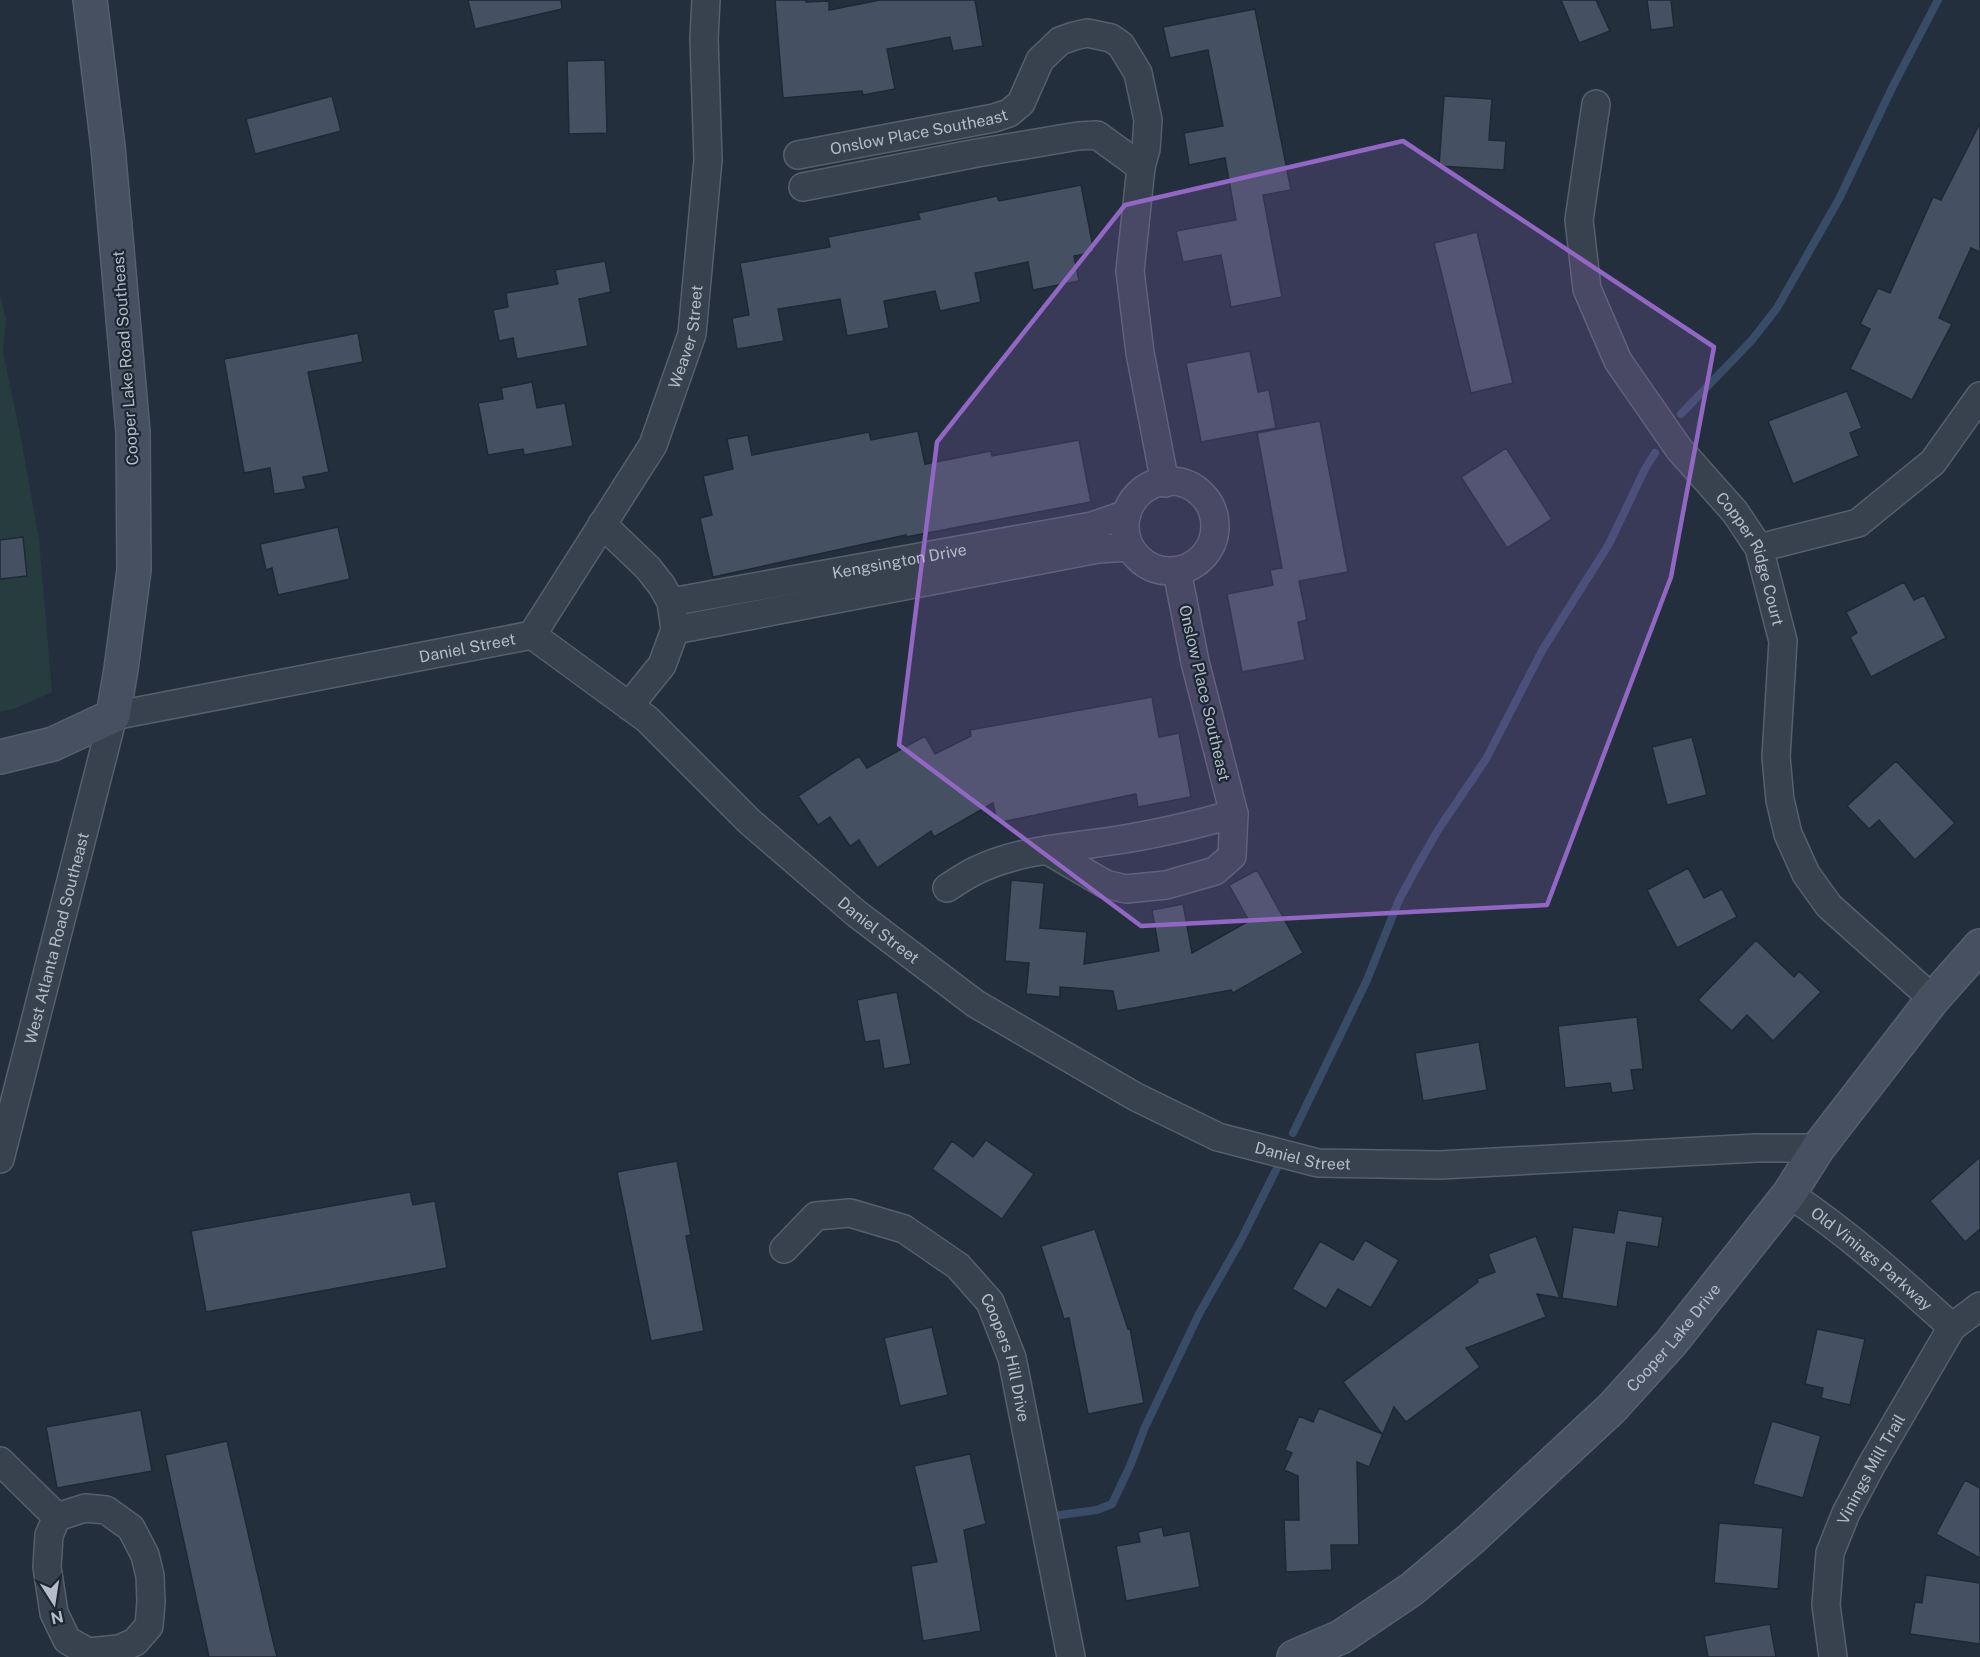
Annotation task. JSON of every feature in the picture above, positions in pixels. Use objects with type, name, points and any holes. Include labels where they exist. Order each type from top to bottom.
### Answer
[{"type":"street","name":"Cooper Lake Road Southeast","points":[[90,0],[108,147],[134,432],[134,570],[113,716]]},
{"type":"street","name":"Weaver Street","points":[[532,635],[653,445],[693,334],[708,160],[706,0]]},
{"type":"street","name":"Onslow Place Southeast","points":[[1141,167],[1097,135],[997,149],[805,196],[795,145],[994,118],[1009,113],[1021,103],[1040,60],[1050,48],[1060,41],[1087,33],[1111,38],[1121,45],[1138,73],[1148,120],[1130,271],[1140,353],[1165,483]]},
{"type":"street","name":"Copper Ridge Court","points":[[1596,104],[1579,219],[1587,289],[1618,361],[1679,449],[1736,512],[1759,548],[1783,641],[1776,757],[1780,800],[1788,834],[1806,874],[1829,906],[1933,999]]},
{"type":"street","points":[[1759,548],[1858,523],[1933,462],[1980,396]]},
{"type":"street","points":[[1174,481],[1198,490],[1206,498],[1214,513],[1216,524],[1214,538],[1208,552],[1193,566],[1177,571],[1159,570],[1141,561],[1130,547],[1125,530],[1126,514],[1138,495],[1155,484],[1165,483],[1174,481]]},
{"type":"street","name":"Kengsington Drive","points":[[671,602],[1092,526],[1126,514]]},
{"type":"street","points":[[602,524],[648,568],[671,602],[675,630],[662,665],[629,706]]},
{"type":"street","name":"Kengsington Drive","points":[[675,630],[1098,549],[1130,547]]},
{"type":"street","name":"Onslow Place Southeast","points":[[1047,850],[1104,884],[1126,889],[1166,885],[1215,871],[1232,856],[1234,814],[1195,662],[1177,571]]},
{"type":"street","name":"Daniel Street","points":[[0,757],[53,744],[113,716],[532,635],[647,719],[750,822],[857,914],[976,1004],[1136,1097],[1218,1137],[1318,1163],[1440,1165],[1756,1148],[1818,1148]]},
{"type":"street","name":"West Atlanta Road Southeast","points":[[0,1160],[113,716]]},
{"type":"street","points":[[947,888],[976,871],[1017,857],[1047,850],[1169,831],[1234,814]]},
{"type":"street","name":"Cooper Lake Drive","points":[[1294,1657],[1343,1647],[1379,1613],[1472,1538],[1612,1408],[1671,1343],[1789,1194],[1818,1148],[1933,999],[1980,946]]},
{"type":"street","name":"Old Vinings Parkway","points":[[1789,1194],[1806,1205],[1905,1285],[1952,1327]]},
{"type":"street","name":"Coopers Hill Drive","points":[[784,1249],[816,1216],[850,1213],[904,1229],[958,1266],[990,1302],[1012,1358],[1071,1657]]},
{"type":"street","name":"Vinings Mill Trail","points":[[1833,1657],[1826,1605],[1830,1553],[1846,1513],[1952,1327],[1980,1306]]},
{"type":"street","points":[[0,1461],[57,1517]]},
{"type":"street","points":[[86,1508],[106,1510],[132,1528],[145,1555],[150,1576],[151,1602],[150,1626],[135,1642],[119,1649],[88,1652],[67,1640],[54,1613],[47,1567],[49,1535],[57,1517],[86,1508]]},
{"type":"highlighted area","points":[[1403,141],[1714,347],[1671,577],[1547,905],[1141,926],[899,745],[937,442],[1125,205]]},
{"type":"green space","points":[[0,295],[6,319],[3,352],[39,540],[52,692],[16,708],[0,712]]},
{"type":"building","points":[[468,0],[561,0],[562,9],[475,29]]},
{"type":"building","points":[[775,0],[829,1],[829,10],[880,0],[975,0],[983,46],[953,51],[950,37],[887,49],[895,89],[863,95],[862,91],[783,98]]},
{"type":"building","points":[[1561,0],[1596,0],[1610,31],[1579,43]]},
{"type":"building","points":[[1647,0],[1671,0],[1674,27],[1651,30]]},
{"type":"building","points":[[1255,9],[1291,190],[1263,195],[1282,297],[1231,307],[1221,255],[1183,262],[1176,231],[1236,220],[1225,158],[1189,165],[1184,133],[1223,126],[1208,50],[1170,58],[1163,27]]},
{"type":"building","points":[[605,60],[607,133],[569,134],[567,61]]},
{"type":"building","points":[[332,96],[341,131],[255,154],[246,119]]},
{"type":"building","points":[[1444,96],[1492,99],[1489,140],[1506,141],[1504,170],[1439,166]]},
{"type":"building","points":[[1980,123],[1980,252],[1971,248],[1939,318],[1952,324],[1912,400],[1850,369],[1870,329],[1860,324],[1878,288],[1890,293],[1933,197],[1941,200]]},
{"type":"building","points":[[1081,185],[1094,252],[1074,256],[1079,281],[1033,290],[1028,262],[975,273],[981,302],[940,311],[935,291],[884,301],[889,328],[847,336],[840,299],[778,309],[784,341],[737,349],[732,318],[749,315],[740,263],[830,247],[828,237],[920,219],[918,213],[997,196],[999,201]]},
{"type":"building","points":[[1477,232],[1513,383],[1471,393],[1434,243]]},
{"type":"building","points":[[605,261],[611,292],[579,299],[588,346],[517,359],[513,338],[499,341],[493,310],[508,307],[506,293],[558,284],[555,270]]},
{"type":"building","points":[[358,333],[363,362],[308,372],[329,472],[303,477],[306,489],[274,494],[270,468],[244,473],[224,359]]},
{"type":"building","points":[[1250,351],[1258,392],[1269,390],[1276,428],[1201,442],[1186,363]]},
{"type":"building","points":[[532,382],[537,408],[565,403],[573,446],[524,455],[523,449],[488,455],[478,403],[503,399],[501,388]]},
{"type":"building","points":[[1847,391],[1862,428],[1850,433],[1859,456],[1793,484],[1768,421]]},
{"type":"building","points":[[1320,421],[1348,572],[1299,581],[1307,620],[1298,622],[1305,660],[1242,672],[1227,594],[1273,585],[1270,570],[1282,568],[1257,433]]},
{"type":"building","points":[[918,431],[925,464],[991,451],[992,456],[1079,440],[1091,502],[906,537],[906,535],[713,577],[700,518],[712,515],[703,476],[733,469],[727,439],[748,435],[752,455],[869,432],[871,440]]},
{"type":"building","points":[[1506,448],[1552,519],[1507,548],[1461,477]]},
{"type":"building","points":[[338,527],[350,579],[278,595],[272,568],[266,570],[260,544]]},
{"type":"building","points":[[23,537],[27,576],[0,579],[0,540]]},
{"type":"building","points":[[1904,582],[1914,600],[1924,595],[1946,638],[1871,677],[1850,637],[1857,633],[1846,612]]},
{"type":"building","points":[[1152,697],[1159,737],[1179,733],[1191,797],[1138,807],[1136,794],[997,823],[993,803],[934,837],[931,831],[877,868],[859,840],[850,846],[830,817],[818,825],[798,796],[859,756],[867,768],[925,736],[935,754],[971,736],[970,730]]},
{"type":"building","points":[[1692,737],[1707,795],[1667,805],[1652,747]]},
{"type":"building","points":[[1896,761],[1955,823],[1915,860],[1879,820],[1869,829],[1847,806]]},
{"type":"building","points":[[1688,868],[1704,898],[1722,889],[1737,917],[1677,948],[1647,890]]},
{"type":"building","points":[[1257,870],[1303,953],[1233,993],[1231,990],[1117,1011],[1113,991],[1060,987],[1060,997],[1026,994],[1029,963],[1005,961],[1011,880],[1044,883],[1040,928],[1087,932],[1084,964],[1159,951],[1152,910],[1183,904],[1192,953],[1249,921],[1229,885]]},
{"type":"building","points":[[1756,940],[1794,977],[1799,971],[1821,992],[1773,1041],[1747,1015],[1732,1031],[1698,1000]]},
{"type":"building","points":[[897,992],[911,1064],[884,1069],[879,1040],[865,1042],[857,1000]]},
{"type":"building","points":[[1637,1017],[1643,1069],[1631,1070],[1634,1090],[1612,1093],[1610,1083],[1565,1088],[1558,1026]]},
{"type":"building","points":[[1479,1042],[1487,1090],[1423,1101],[1415,1053]]},
{"type":"building","points":[[986,1140],[1034,1174],[1002,1219],[932,1169],[952,1141],[973,1157]]},
{"type":"building","points":[[1980,1157],[1980,1229],[1965,1242],[1930,1201]]},
{"type":"building","points":[[677,1161],[691,1235],[686,1236],[704,1331],[651,1341],[617,1172]]},
{"type":"building","points":[[410,1192],[413,1205],[435,1201],[447,1268],[206,1312],[191,1231]]},
{"type":"building","points":[[1618,1210],[1663,1217],[1658,1247],[1627,1242],[1617,1307],[1562,1298],[1573,1227],[1614,1233]]},
{"type":"building","points":[[1095,1229],[1128,1329],[1130,1328],[1144,1403],[1088,1414],[1069,1318],[1064,1319],[1041,1246]]},
{"type":"building","points":[[1536,1236],[1560,1298],[1537,1294],[1546,1317],[1466,1348],[1480,1367],[1406,1422],[1394,1407],[1369,1467],[1357,1462],[1359,1545],[1331,1545],[1332,1570],[1286,1572],[1284,1520],[1299,1520],[1298,1476],[1284,1470],[1292,1453],[1285,1450],[1299,1416],[1313,1422],[1319,1408],[1382,1434],[1343,1382],[1478,1282],[1477,1279],[1495,1272],[1488,1254]]},
{"type":"building","points":[[1365,1240],[1399,1260],[1371,1308],[1338,1289],[1326,1309],[1292,1289],[1320,1241],[1353,1260]]},
{"type":"building","points":[[932,1327],[948,1395],[900,1406],[884,1338]]},
{"type":"building","points":[[1817,1329],[1865,1339],[1850,1405],[1821,1398],[1823,1388],[1805,1384]]},
{"type":"building","points":[[141,1410],[152,1471],[57,1488],[46,1427]]},
{"type":"building","points":[[1772,1421],[1821,1436],[1803,1498],[1753,1484]]},
{"type":"building","points":[[227,1441],[277,1657],[209,1657],[165,1455]]},
{"type":"building","points":[[970,1454],[986,1524],[964,1530],[981,1631],[923,1641],[911,1566],[937,1562],[914,1466]]},
{"type":"building","points":[[1965,1480],[1980,1488],[1980,1558],[1936,1534]]},
{"type":"building","points":[[1719,1523],[1783,1528],[1778,1589],[1714,1583]]},
{"type":"building","points":[[1162,1527],[1164,1536],[1190,1531],[1200,1587],[1126,1601],[1116,1546],[1140,1542],[1138,1532]]},
{"type":"building","points":[[1926,1575],[1980,1583],[1980,1644],[1910,1634],[1915,1602],[1922,1603]]},
{"type":"building","points":[[1770,1624],[1776,1657],[1708,1657],[1704,1636]]},
{"type":"waterway","points":[[1681,414],[1752,340],[1777,308],[1839,199],[1893,86],[1938,0]]},
{"type":"waterway","points":[[1293,1133],[1367,980],[1399,900],[1438,830],[1486,759],[1543,649],[1609,544],[1655,453]]},
{"type":"waterway","points":[[1060,1515],[1097,1510],[1112,1504],[1145,1427],[1199,1314],[1241,1240],[1277,1168]]}]
